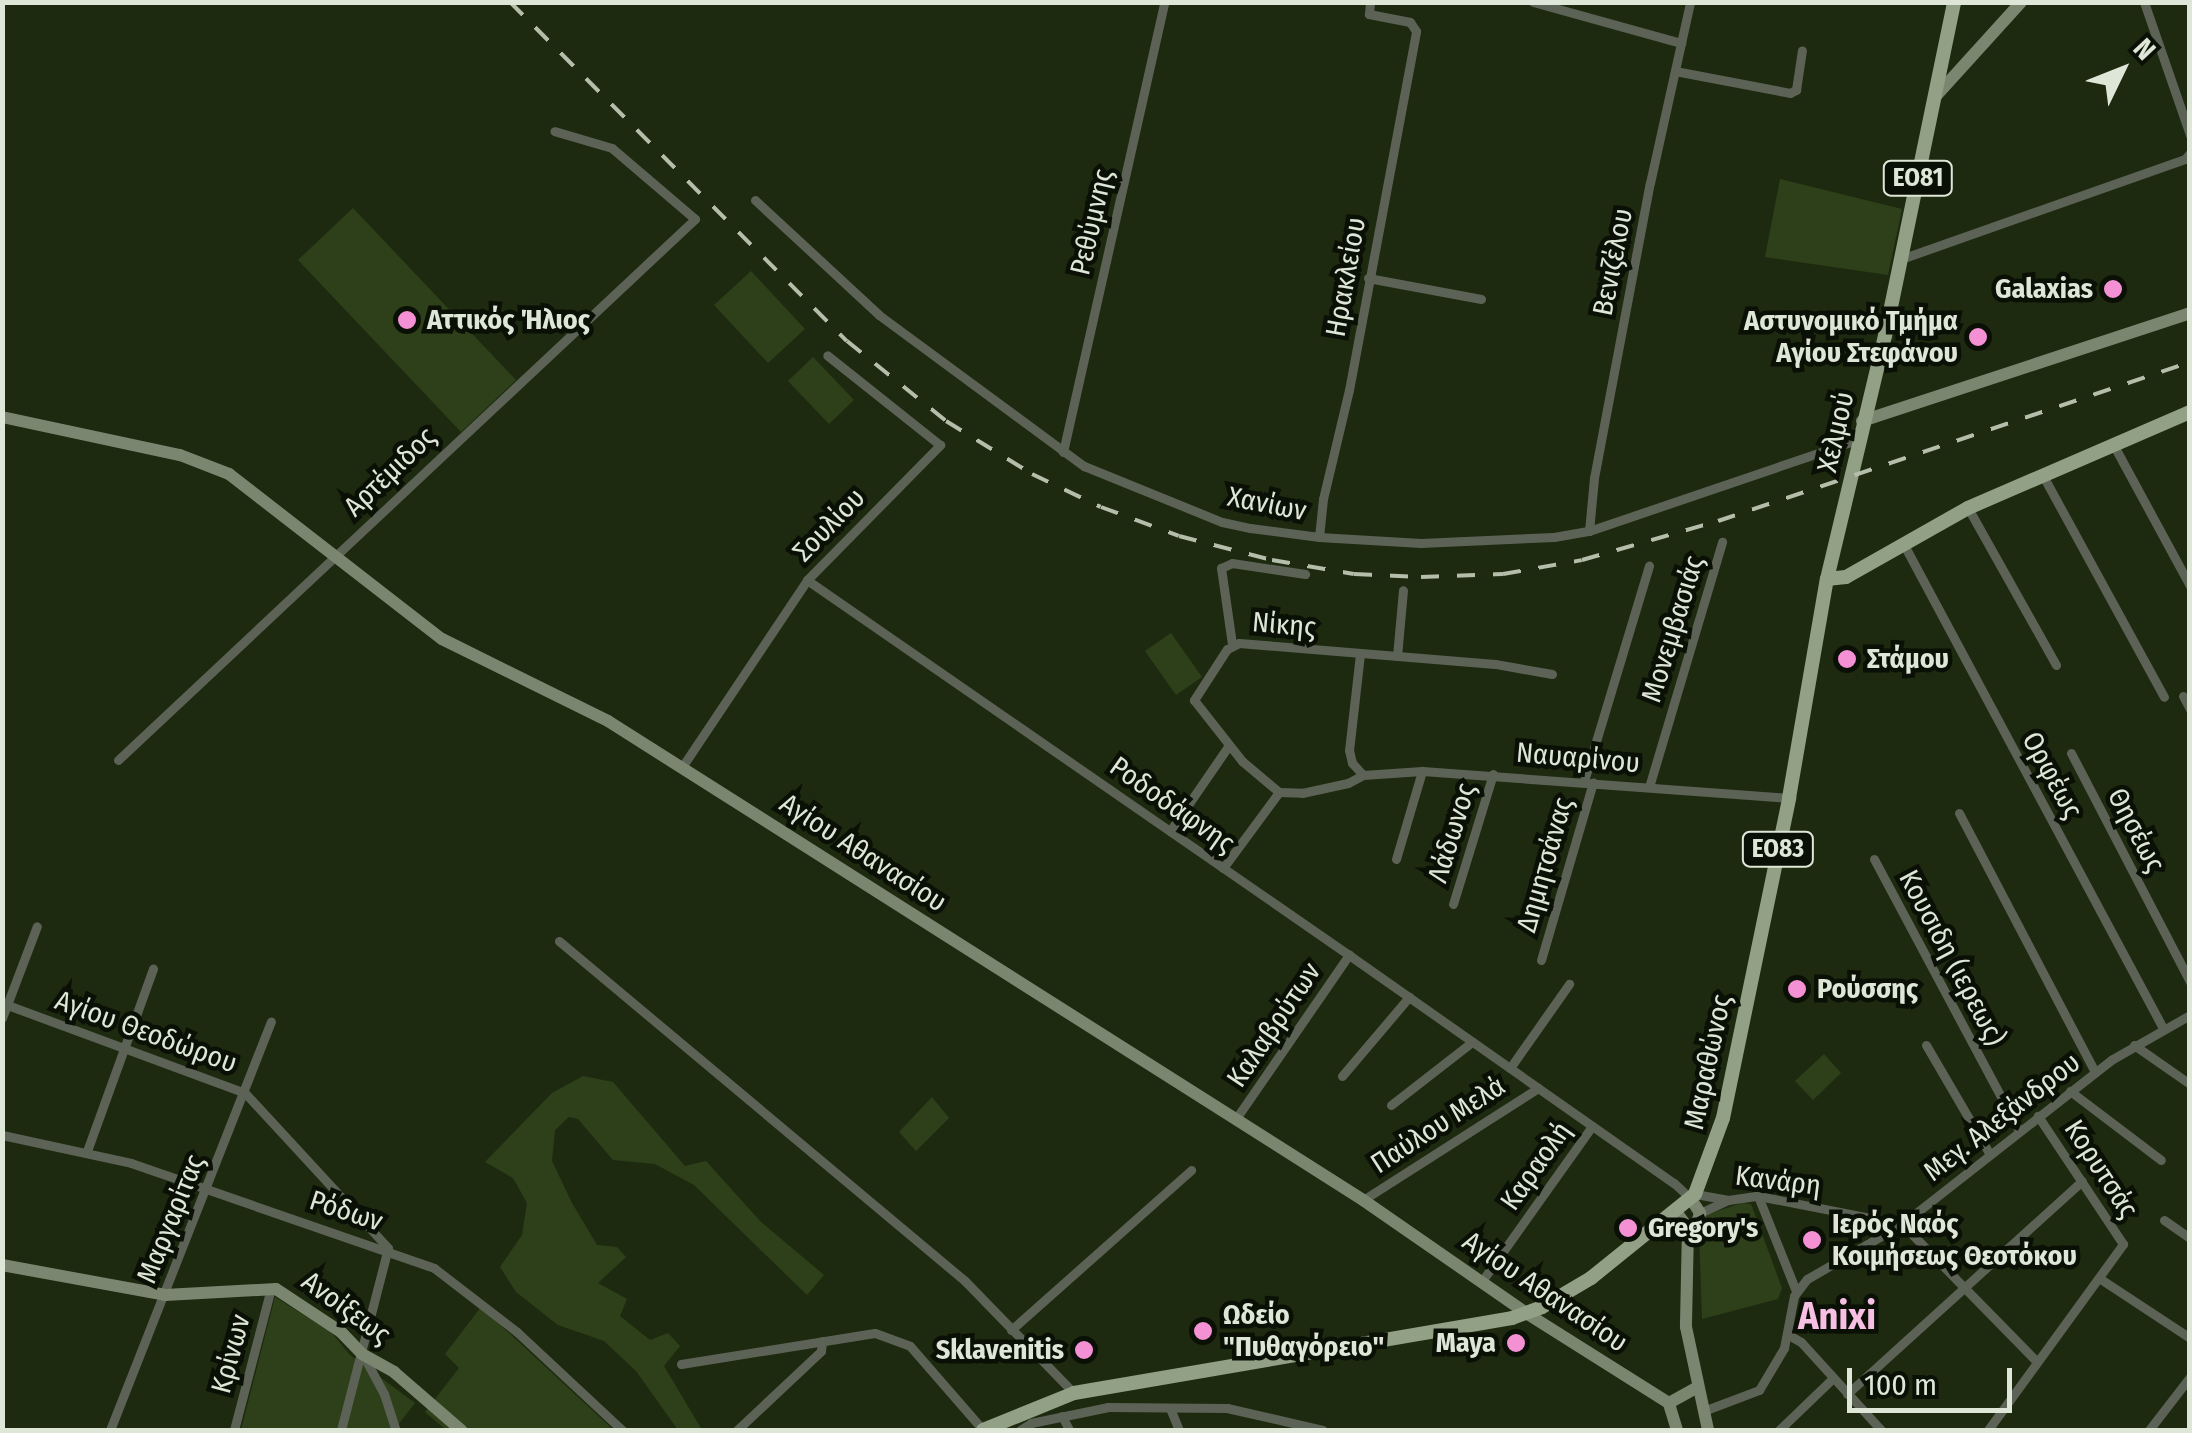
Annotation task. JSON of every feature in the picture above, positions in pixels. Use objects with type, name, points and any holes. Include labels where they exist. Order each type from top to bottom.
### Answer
[{"type":"main road","name":"Χελμού","points":[[1827,579],[1901,260],[1954,2]]},
{"type":"main road","points":[[1827,579],[1846,577],[1968,508],[2190,412]]},
{"type":"main road","name":"Μαραθώνος","points":[[983,1430],[1074,1393],[1478,1326],[1526,1313],[1592,1278],[1693,1197],[1723,1118],[1788,798],[1827,579]]},
{"type":"street","name":"Ρεθύμνης","points":[[1064,452],[1164,2]]},
{"type":"street","name":"Ηρακλείου","points":[[1320,538],[1323,499],[1349,390],[1414,25],[1370,14],[1370,2]]},
{"type":"street","points":[[1533,2],[1681,42]]},
{"type":"street","name":"Βενιζέλου","points":[[1589,531],[1594,478],[1690,2]]},
{"type":"street","points":[[1935,97],[2022,2]]},
{"type":"street","points":[[2144,2],[2190,135]]},
{"type":"street","points":[[1676,71],[1790,93],[1796,90],[1802,50]]},
{"type":"street","name":"Αρτέμιδος","points":[[118,760],[694,218],[612,148],[554,131]]},
{"type":"street","points":[[1901,260],[2185,159],[2190,153]]},
{"type":"street","name":"Χανίων","points":[[755,200],[878,315],[1064,452],[1112,478],[1222,522],[1320,538],[1483,543],[1589,531],[1859,439]]},
{"type":"street","points":[[1368,278],[1481,299]]},
{"type":"street","points":[[1862,421],[2190,313]]},
{"type":"street","name":"Σουλίου","points":[[682,767],[807,580],[940,444],[827,355]]},
{"type":"street","name":"Αγίου Αθανασίου","points":[[2,417],[180,455],[229,474],[334,559],[476,660],[608,721],[682,767],[1363,1200],[1526,1313],[1670,1403]]},
{"type":"street","points":[[2113,444],[2190,586]]},
{"type":"street","points":[[2042,474],[2164,698]]},
{"type":"street","points":[[1968,508],[2056,666]]},
{"type":"street","name":"Μονεμβασιάς","points":[[1649,787],[1722,542]]},
{"type":"street","name":"Ορφέως","points":[[1904,543],[2163,1028]]},
{"type":"street","points":[[1232,644],[1221,568],[1232,563],[1306,574]]},
{"type":"street","name":"Δημητσάνας","points":[[1541,960],[1648,566]]},
{"type":"street","name":"Ροδοδάφνης","points":[[807,580],[1693,1197]]},
{"type":"street","points":[[1397,656],[1403,590]]},
{"type":"street","name":"Νίκης","points":[[1279,792],[1229,745],[1194,700],[1232,644],[1397,656],[1552,674]]},
{"type":"street","points":[[1223,868],[1279,792],[1302,793],[1348,783],[1363,775],[1352,763],[1350,750],[1360,654]]},
{"type":"street","points":[[2182,696],[2190,709]]},
{"type":"street","points":[[1170,831],[1229,745]]},
{"type":"street","name":"Θησέως","points":[[2070,753],[2190,982]]},
{"type":"street","points":[[1396,859],[1422,771]]},
{"type":"street","name":"Ναυαρίνου","points":[[1363,775],[1422,771],[1493,774],[1788,798]]},
{"type":"street","name":"Λάδωνος","points":[[1454,904],[1493,774]]},
{"type":"street","points":[[1959,812],[2096,1072]]},
{"type":"street","name":"Κουσιδη (ιερεως)","points":[[1874,859],[2018,1131]]},
{"type":"street","points":[[2,1018],[37,926]]},
{"type":"street","points":[[559,941],[965,1281],[1074,1393]]},
{"type":"street","name":"Καλαβρύτων","points":[[1235,1120],[1349,955]]},
{"type":"street","points":[[86,1152],[153,969]]},
{"type":"street","points":[[1510,1068],[1569,984]]},
{"type":"street","points":[[1342,1076],[1409,997]]},
{"type":"street","name":"Αγίου Θεοδώρου","points":[[5,1004],[245,1093],[388,1248]]},
{"type":"street","name":"Μεγ. Αλεξάνδρου","points":[[1796,1292],[1807,1279],[1902,1224],[1989,1153],[2134,1045],[2190,1015]]},
{"type":"street","name":"Μαργαρίτας","points":[[110,1430],[208,1189],[270,1022]]},
{"type":"street","points":[[1391,1105],[1472,1042]]},
{"type":"street","points":[[1926,1045],[1989,1153]]},
{"type":"street","points":[[2134,1045],[2190,1084]]},
{"type":"street","name":"Παύλου Μελά","points":[[1363,1200],[1538,1088]]},
{"type":"street","points":[[2070,1091],[2161,1160]]},
{"type":"street","name":"Κορυτσάς","points":[[2038,1116],[2122,1248],[2099,1278]]},
{"type":"street","name":"Καραολή","points":[[1482,1280],[1592,1126]]},
{"type":"street","name":"Ρόδων","points":[[2,1135],[86,1152],[208,1189],[388,1248],[434,1268],[471,1292],[622,1430]]},
{"type":"street","points":[[1011,1330],[1191,1170]]},
{"type":"street","points":[[1847,1394],[2082,1181]]},
{"type":"street","points":[[1706,1410],[1756,1393],[1778,1361],[1786,1334],[1796,1292],[1758,1196]]},
{"type":"street","name":"Κανάρη","points":[[1693,1197],[1728,1200],[1758,1196],[1902,1224]]},
{"type":"street","points":[[1690,1248],[1700,1213],[1693,1197]]},
{"type":"street","points":[[1700,1213],[1728,1200]]},
{"type":"street","points":[[1677,1213],[1687,1225],[1690,1248],[1685,1317],[1708,1430]]},
{"type":"street","points":[[2164,1220],[2190,1238]]},
{"type":"street","points":[[1902,1224],[2037,1362]]},
{"type":"street","points":[[340,1430],[388,1248]]},
{"type":"street","name":"Ανοίξεως","points":[[2,1265],[165,1295],[272,1288],[341,1332],[362,1354],[394,1372],[460,1430]]},
{"type":"street","points":[[1988,1430],[2099,1278],[2190,1338]]},
{"type":"street","name":"Κρίνων","points":[[234,1430],[272,1288]]},
{"type":"street","points":[[681,1364],[874,1333],[894,1338],[925,1362],[983,1430]]},
{"type":"street","points":[[1786,1334],[1801,1342],[1881,1430]]},
{"type":"street","points":[[738,1430],[821,1351],[822,1341]]},
{"type":"street","points":[[362,1354],[384,1394],[396,1430]]},
{"type":"street","points":[[2150,1430],[2190,1377]]},
{"type":"street","points":[[1779,1430],[1833,1378]]},
{"type":"street","points":[[1677,1430],[1670,1403],[1698,1387]]},
{"type":"street","points":[[1020,1430],[1030,1423],[1108,1408],[1170,1408],[1249,1411],[1323,1430]]},
{"type":"street","points":[[1170,1408],[1179,1430]]},
{"type":"street","points":[[1062,1416],[1068,1430]]},
{"type":"green space","points":[[1780,179],[1902,209],[1888,275],[1765,257]]},
{"type":"green space","name":"Αττικός Ήλιος","points":[[353,208],[516,380],[461,432],[298,260]]},
{"type":"green space","points":[[751,271],[805,329],[768,363],[714,305]]},
{"type":"green space","points":[[813,357],[854,400],[829,424],[788,381]]},
{"type":"green space","points":[[1171,633],[1202,677],[1176,695],[1145,651]]},
{"type":"green space","points":[[1824,1054],[1841,1073],[1813,1100],[1795,1081]]},
{"type":"green space","points":[[583,1076],[613,1082],[685,1166],[706,1161],[761,1222],[824,1275],[807,1295],[694,1185],[655,1164],[613,1160],[578,1119],[569,1117],[555,1130],[552,1161],[572,1203],[597,1245],[617,1247],[626,1257],[598,1283],[627,1299],[620,1316],[650,1340],[668,1333],[680,1346],[664,1366],[702,1430],[678,1430],[636,1371],[604,1341],[558,1325],[516,1292],[500,1267],[522,1235],[527,1203],[513,1178],[485,1162],[552,1093]]},
{"type":"green space","points":[[932,1097],[949,1118],[916,1151],[899,1132]]},
{"type":"green space","points":[[1742,1203],[1751,1204],[1782,1288],[1778,1299],[1702,1319],[1699,1231],[1705,1215]]},
{"type":"green space","points":[[275,1297],[331,1332],[350,1355],[415,1403],[394,1430],[241,1430]]},
{"type":"green space","points":[[481,1307],[613,1430],[446,1430],[425,1412],[459,1368],[445,1354]]},
{"type":"railway","points":[[510,2],[847,341],[946,421],[1032,474],[1101,507],[1179,536],[1272,560],[1354,574],[1421,577],[1503,574],[1582,560],[1718,521],[2190,362]]},
{"type":"place","name":"Galaxias","points":[[2113,289]]},
{"type":"place","name":"Αττικός Ήλιος","points":[[407,320]]},
{"type":"place","name":"Αστυνομικό Τμήμα Αγίου Στεφάνου","points":[[1978,337]]},
{"type":"place","name":"Στάμου","points":[[1847,659]]},
{"type":"place","name":"Ρούσσης","points":[[1797,989]]},
{"type":"place","name":"Gregory's","points":[[1628,1228]]},
{"type":"place","name":"Ιερός Ναός Κοιμήσεως Θεοτόκου","points":[[1812,1240]]},
{"type":"place","name":"Ωδείο \"Πυθαγόρειο\"","points":[[1203,1331]]},
{"type":"place","name":"Maya","points":[[1516,1343]]},
{"type":"place","name":"Sklavenitis","points":[[1084,1350]]},
{"type":"district","name":"Anixi","points":[[1837,1317]]}]
